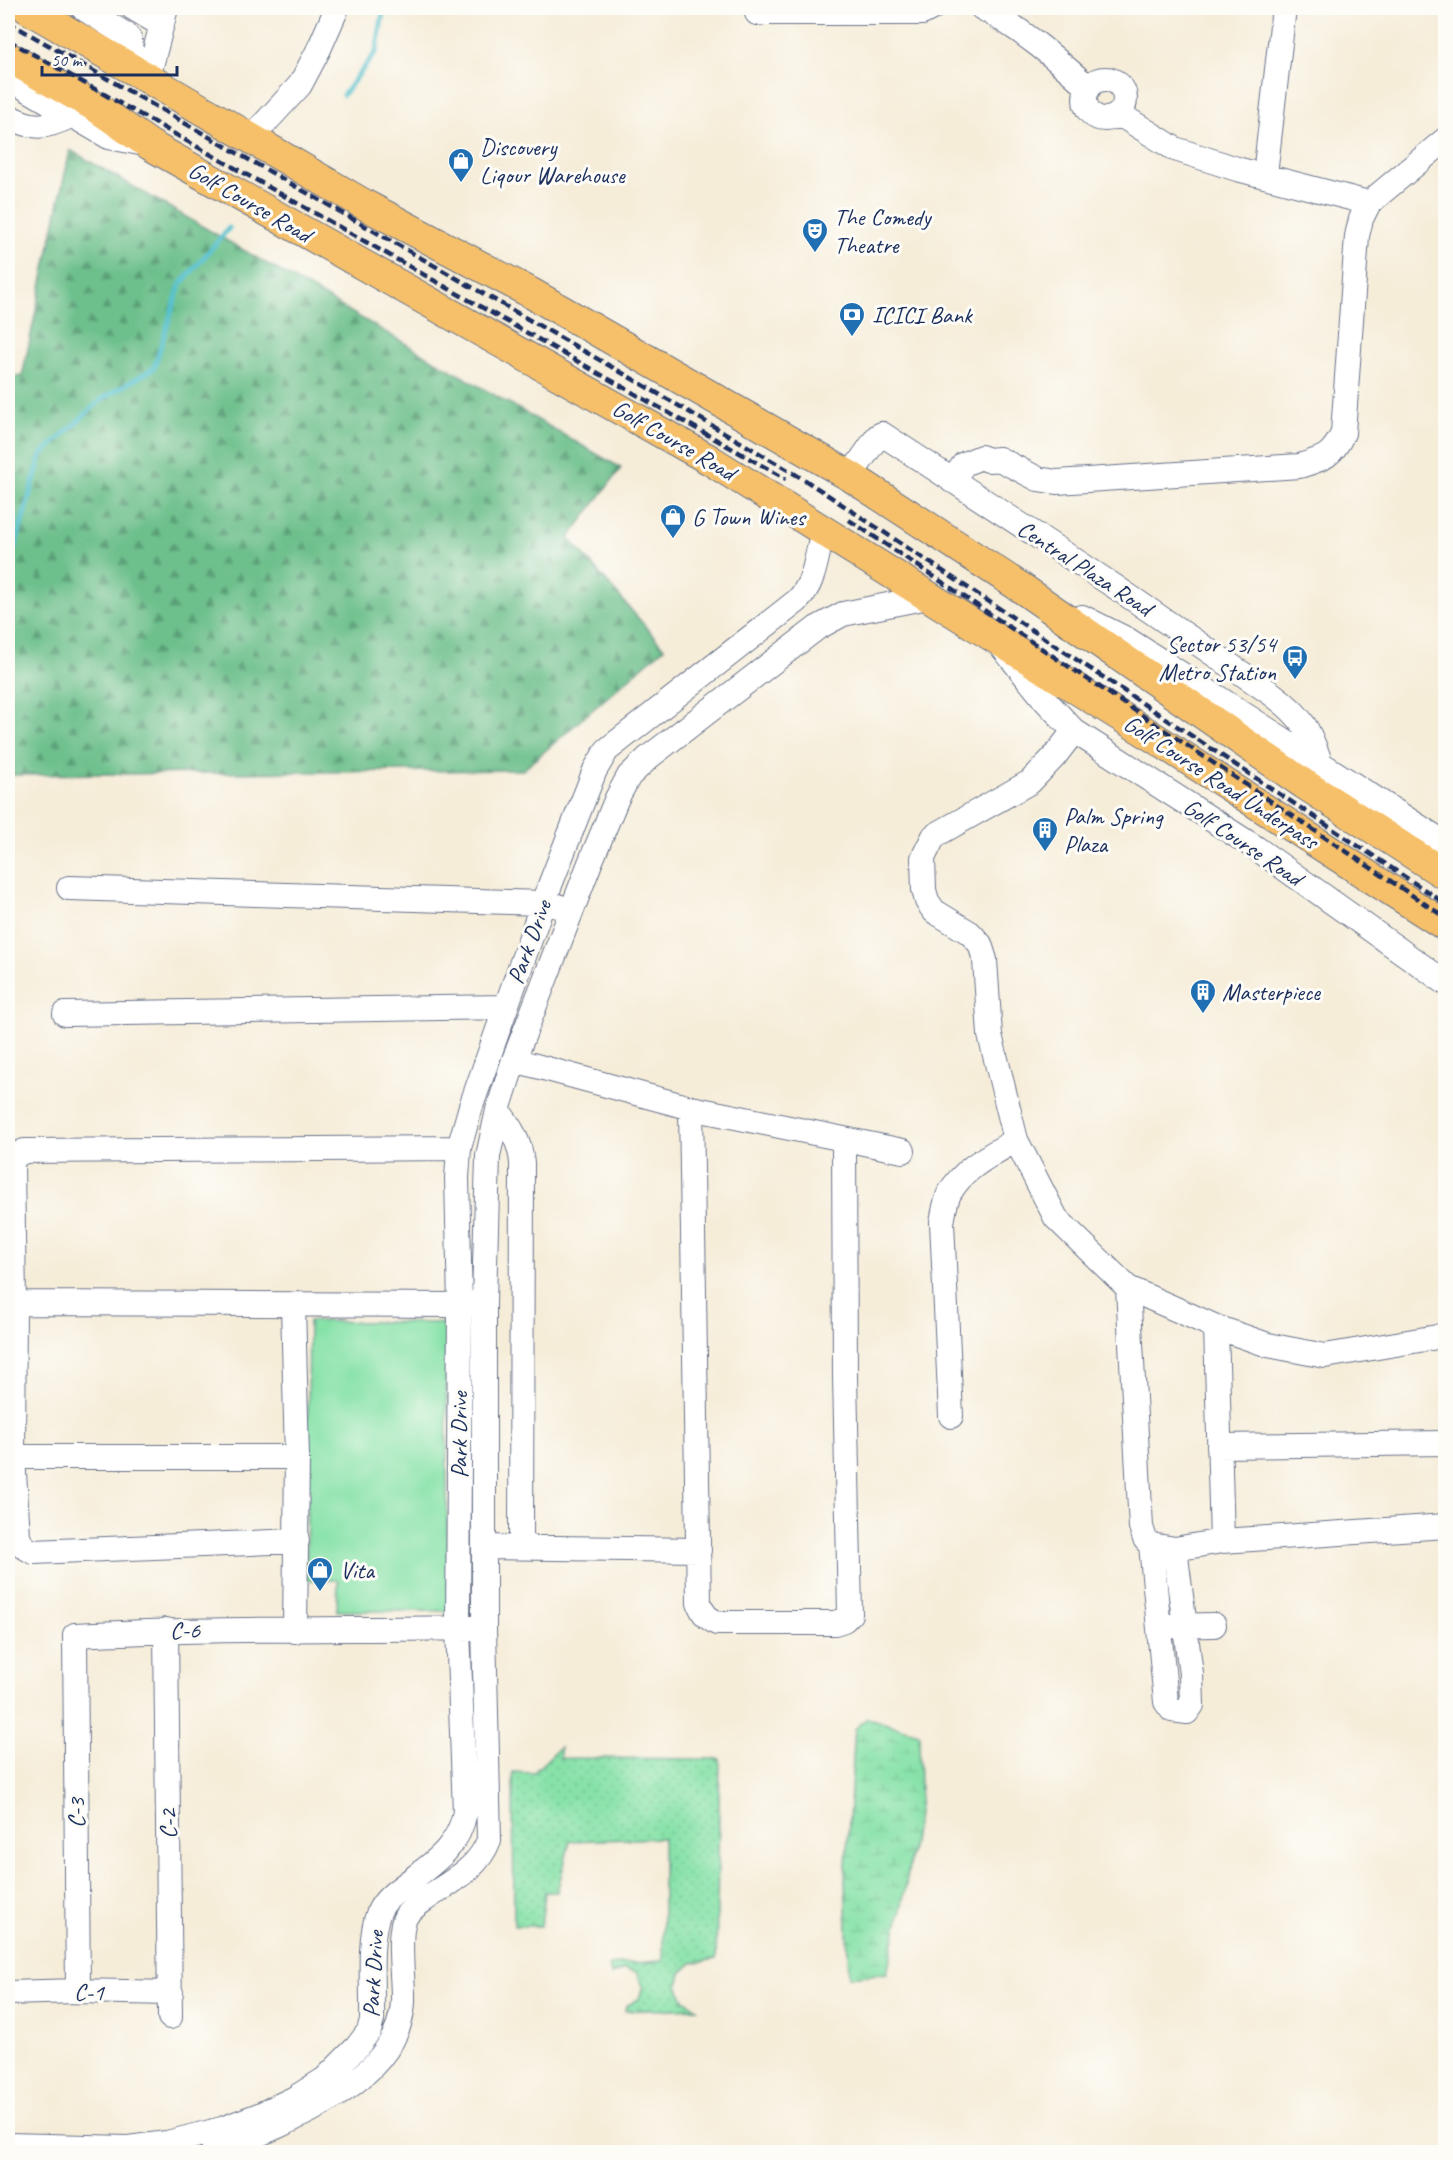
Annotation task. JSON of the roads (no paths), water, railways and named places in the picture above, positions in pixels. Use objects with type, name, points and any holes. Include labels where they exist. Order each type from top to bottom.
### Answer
[{"type":"main road","points":[[27,8],[367,206],[531,293],[850,476],[1020,586]]},
{"type":"main road","name":"Golf Course Road","points":[[8,57],[96,107],[150,145],[710,460],[996,639]]},
{"type":"main road","name":"Golf Course Road Underpass","points":[[1020,586],[1304,784],[1446,875]]},
{"type":"main road","name":"Golf Course Road Underpass","points":[[996,639],[1446,926]]},
{"type":"street","points":[[83,8],[126,35],[130,40],[141,74]]},
{"type":"street","points":[[251,138],[300,85],[337,8]]},
{"type":"street","points":[[757,13],[922,13],[932,8]]},
{"type":"street","points":[[982,8],[1006,20],[1089,88],[1100,80],[1118,84],[1123,90],[1125,102],[1119,114],[1175,149],[1237,169],[1369,203]]},
{"type":"street","points":[[1265,175],[1284,8]]},
{"type":"street","points":[[141,74],[150,12]]},
{"type":"street","points":[[8,78],[109,137],[150,145]]},
{"type":"street","points":[[8,116],[20,123],[38,127],[49,126],[71,116]]},
{"type":"street","points":[[956,484],[964,464],[981,457],[988,460],[999,459],[1038,478],[1058,482],[1299,466],[1322,459],[1336,448],[1343,433],[1357,236],[1361,219],[1369,203],[1446,139]]},
{"type":"street","name":"Central Plaza Road","points":[[850,476],[878,436],[882,434],[1183,632],[1286,704],[1305,724],[1321,765]]},
{"type":"street","name":"Park Drive","points":[[8,2145],[128,2148],[167,2143],[222,2129],[295,2098],[325,2079],[357,2047],[369,2031],[372,2020],[373,1932],[378,1912],[390,1896],[445,1854],[456,1840],[465,1812],[458,1628],[460,1305],[457,1178],[459,1148],[471,1106],[543,903],[595,770],[607,750],[797,602],[813,578],[823,530]]},
{"type":"street","points":[[1020,586],[1128,640],[1446,844]]},
{"type":"street","name":"Park Drive","points":[[213,2152],[270,2130],[323,2102],[371,2070],[393,2040],[399,2027],[403,2003],[402,1929],[407,1915],[417,1905],[473,1866],[484,1855],[489,1840],[484,1628],[484,1302],[488,1156],[498,1110],[514,1059],[617,798],[629,776],[649,757],[830,619],[843,614],[928,597]]},
{"type":"street","points":[[797,602],[817,628]]},
{"type":"street","name":"Golf Course Road","points":[[996,639],[1045,700],[1074,731],[1256,848],[1446,983]]},
{"type":"street","points":[[1074,731],[1054,757],[1030,782],[934,836],[923,858],[924,890],[927,901],[934,910],[970,933],[980,944],[985,960],[990,1035],[1016,1140],[1056,1218],[1128,1288],[1216,1327],[1268,1345],[1325,1356],[1446,1334]]},
{"type":"street","points":[[69,888],[543,903],[572,909]]},
{"type":"street","points":[[65,1014],[506,1007]]},
{"type":"street","points":[[514,1059],[691,1108],[903,1151]]},
{"type":"street","points":[[691,1108],[699,1604],[702,1613],[717,1623],[835,1623],[844,1620],[850,1614],[845,1375],[844,1139]]},
{"type":"street","points":[[498,1110],[516,1136],[521,1148],[522,1163],[521,1547]]},
{"type":"street","points":[[951,1416],[942,1222],[948,1196],[960,1178],[974,1166],[1016,1140]]},
{"type":"street","points":[[297,1541],[34,1551],[25,1549],[13,1536],[12,1163],[17,1155],[24,1152],[459,1148]]},
{"type":"street","points":[[1128,1288],[1141,1527],[1144,1539],[1151,1545],[1175,1549],[1222,1541],[1446,1526]]},
{"type":"street","points":[[14,1303],[460,1305],[484,1302]]},
{"type":"street","points":[[293,1305],[297,1457],[295,1631]]},
{"type":"street","points":[[1216,1327],[1222,1541]]},
{"type":"street","points":[[1219,1446],[1446,1443]]},
{"type":"street","points":[[13,1457],[297,1457]]},
{"type":"street","points":[[1151,1545],[1168,1707],[1172,1710],[1187,1712],[1192,1705],[1191,1674],[1175,1549]]},
{"type":"street","points":[[484,1547],[699,1550]]},
{"type":"street","points":[[1159,1625],[1214,1625]]},
{"type":"street","name":"C-6","points":[[75,1635],[166,1630],[295,1631],[484,1628]]},
{"type":"street","name":"C-2","points":[[166,1630],[170,2018]]},
{"type":"street","name":"C-3","points":[[75,1635],[78,1991]]},
{"type":"street","points":[[1164,1678],[1191,1674]]},
{"type":"street","name":"C-1","points":[[8,1993],[78,1991],[171,1993]]},
{"type":"waterway","points":[[343,95],[376,52],[384,8]]},
{"type":"waterway","points":[[8,555],[15,547],[41,455],[102,399],[154,368],[180,285],[229,228]]},
{"type":"railway","points":[[8,22],[805,480],[1446,904]]},
{"type":"railway","points":[[8,40],[786,479]]},
{"type":"railway","points":[[849,520],[1446,918]]},
{"type":"place","name":"Discovery Liqour Warehouse","points":[[461,184]]},
{"type":"place","name":"The Comedy Theatre","points":[[815,254]]},
{"type":"place","name":"ICICI Bank","points":[[852,338]]},
{"type":"place","name":"G Town Wines","points":[[673,540]]},
{"type":"place","name":"Sector 53/54 Metro Station","points":[[1295,681]]},
{"type":"place","name":"Palm Spring Plaza","points":[[1045,853]]},
{"type":"place","name":"Masterpiece","points":[[1203,1015]]},
{"type":"place","name":"Vita","points":[[320,1593]]}]
